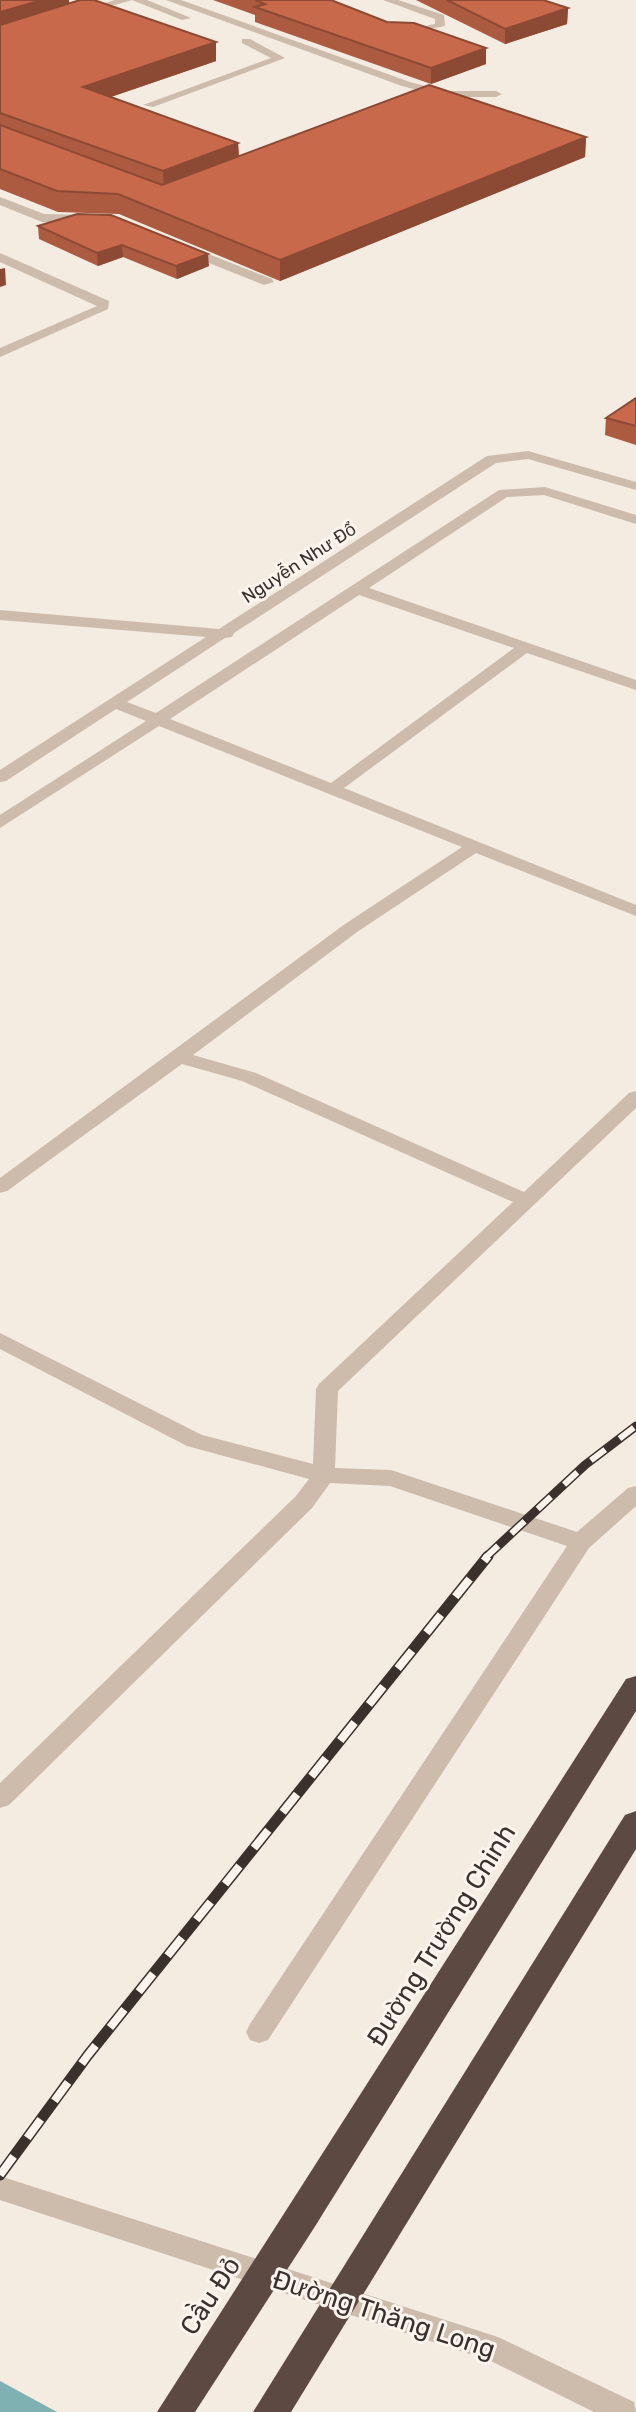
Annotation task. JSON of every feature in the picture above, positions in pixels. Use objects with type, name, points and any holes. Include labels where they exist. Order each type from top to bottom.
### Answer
[{"type":"highway","name":"Đường Trường Chinh","points":[[302,2218],[636,1687]]},
{"type":"highway","points":[[271,2412],[636,1823]]},
{"type":"highway","name":"Cầu Đỏ","points":[[175,2412],[302,2218]]},
{"type":"street","points":[[78,8],[127,0]]},
{"type":"street","points":[[137,0],[262,47],[280,58],[149,105]]},
{"type":"street","points":[[171,0],[406,84],[444,94],[496,94]]},
{"type":"street","points":[[388,0],[440,17],[440,26],[388,32]]},
{"type":"street","points":[[0,201],[42,218],[99,219]]},
{"type":"street","points":[[170,242],[268,282]]},
{"type":"street","points":[[0,257],[104,304],[102,309],[0,353]]},
{"type":"street","name":"Nguyễn Như Đổ","points":[[0,777],[227,634],[492,459],[528,455],[636,486]]},
{"type":"street","points":[[0,823],[504,493],[545,491],[636,520]]},
{"type":"street","points":[[357,589],[636,685]]},
{"type":"street","points":[[0,615],[227,634]]},
{"type":"street","points":[[333,789],[525,647]]},
{"type":"street","points":[[116,703],[636,911]]},
{"type":"street","points":[[0,1187],[351,928],[474,847]]},
{"type":"street","points":[[179,1057],[249,1077],[527,1201]]},
{"type":"street","points":[[0,1798],[304,1502],[324,1475],[327,1389],[636,1097]]},
{"type":"street","points":[[0,1340],[195,1441],[324,1475],[391,1478],[581,1542]]},
{"type":"street","points":[[259,2032],[581,1542],[636,1494]]},
{"type":"street","name":"Đường Thăng Long","points":[[0,2188],[498,2350],[624,2412]]},
{"type":"water","points":[[0,2381],[57,2412],[0,2412]]},
{"type":"building","points":[[0,0],[42,0],[0,12]]},
{"type":"building","points":[[80,0],[94,0],[216,42],[83,87],[238,143],[163,171],[0,113],[0,25]]},
{"type":"building","points":[[255,0],[331,0],[387,22],[414,23],[486,48],[431,68],[255,7],[265,4]]},
{"type":"building","points":[[447,0],[543,0],[568,8],[505,29]]},
{"type":"building","points":[[429,85],[586,137],[280,260],[118,194],[57,191],[0,169],[0,125],[162,185]]},
{"type":"building","points":[[77,214],[111,215],[208,254],[176,266],[122,245],[97,253],[38,226]]},
{"type":"building","points":[[636,398],[636,426],[606,418]]},
{"type":"railway","points":[[485,1558],[585,1465],[636,1426]]},
{"type":"railway","points":[[0,2175],[88,2055],[488,1556]]}]
